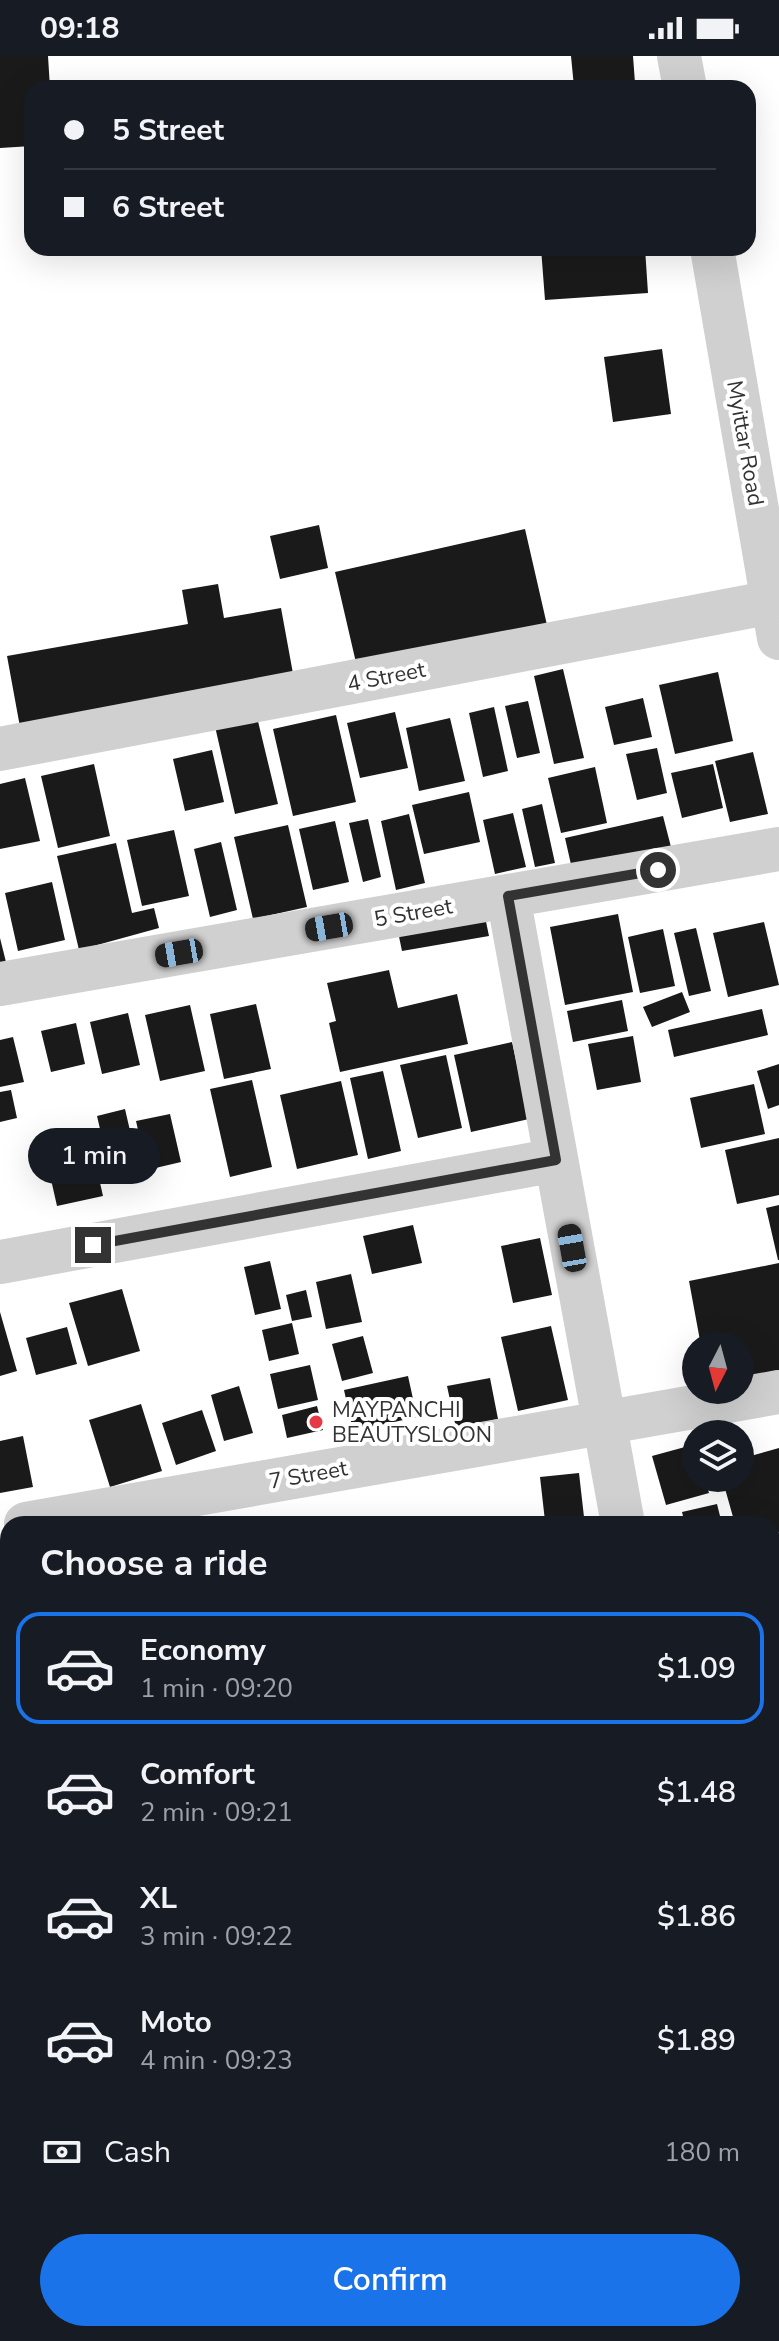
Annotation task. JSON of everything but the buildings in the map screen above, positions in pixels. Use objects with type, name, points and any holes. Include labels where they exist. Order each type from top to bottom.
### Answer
[{"type":"street","points":[[679,56],[684,80]]},
{"type":"street","name":"Myittar Road","points":[[713,256],[776,620]]},
{"type":"street","name":"4 Street","points":[[0,749],[776,620]]},
{"type":"street","name":"5 Street","points":[[0,984],[779,849]]},
{"type":"street","points":[[508,896],[622,1516]]},
{"type":"street","points":[[0,1262],[556,1160]]},
{"type":"street","name":"7 Street","points":[[71,1516],[779,1392]]},
{"type":"place","name":"MAYPANCHI BEAUTYSLOON","points":[[316,1422]]},
{"type":"route","points":[[93,1245],[556,1160],[508,896],[658,870]]}]
